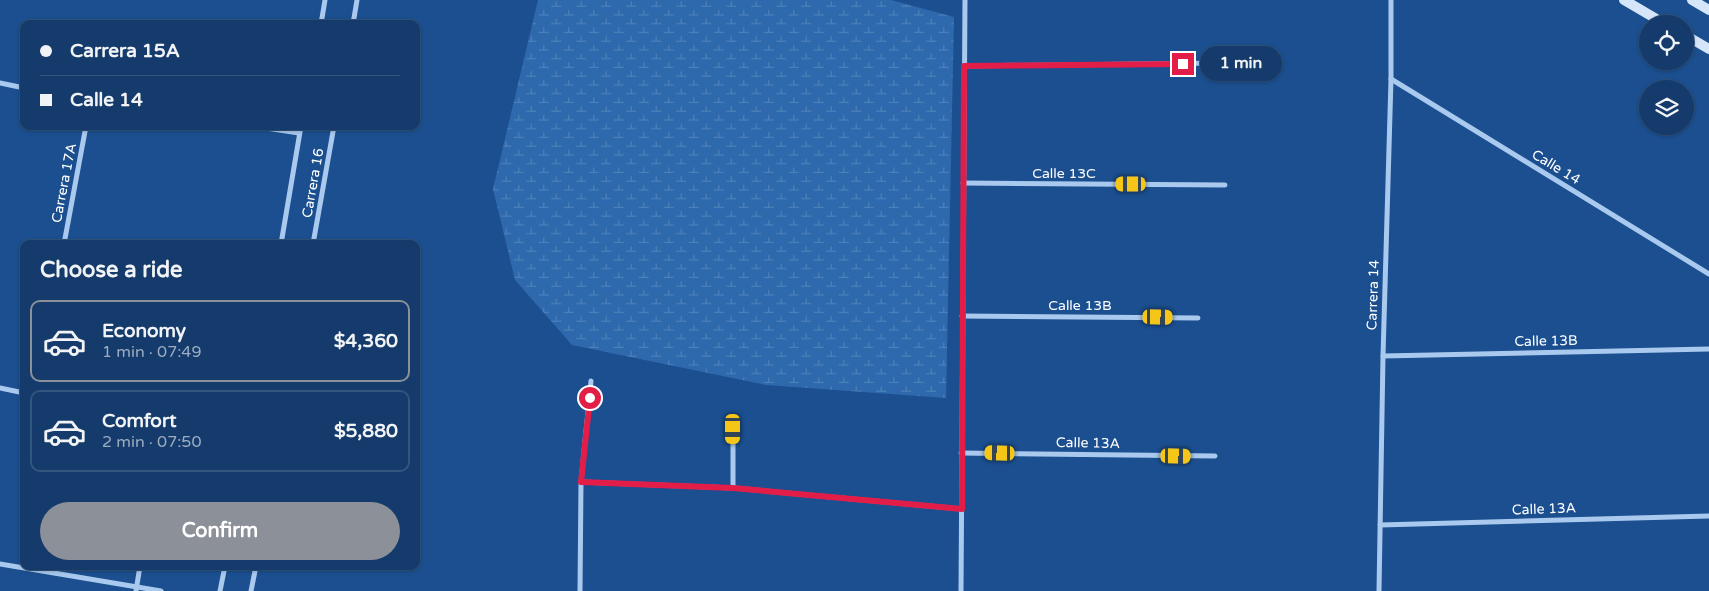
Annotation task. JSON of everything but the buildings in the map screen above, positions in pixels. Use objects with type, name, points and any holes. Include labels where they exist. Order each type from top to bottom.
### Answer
[{"type":"street","points":[[321,20],[325,0]]},
{"type":"street","points":[[354,20],[357,0]]},
{"type":"street","points":[[961,591],[965,0]]},
{"type":"street","name":"Carrera 14","points":[[1379,591],[1383,356],[1391,79],[1391,0]]},
{"type":"street","points":[[1624,0],[1650,15]]},
{"type":"street","points":[[1692,0],[1709,10]]},
{"type":"street","points":[[1694,41],[1709,50]]},
{"type":"street","points":[[964,66],[1223,63]]},
{"type":"street","name":"Calle 14","points":[[1391,79],[1709,274]]},
{"type":"street","points":[[0,83],[20,87]]},
{"type":"street","name":"Carrera 17A","points":[[65,240],[85,130]]},
{"type":"street","points":[[279,130],[299,133]]},
{"type":"street","name":"Carrera 16","points":[[282,240],[300,130]]},
{"type":"street","name":"Carrera 16","points":[[315,240],[333,130]]},
{"type":"street","name":"Calle 13C","points":[[963,183],[1225,185]]},
{"type":"street","name":"Calle 13B","points":[[962,316],[1198,318]]},
{"type":"street","name":"Calle 13B","points":[[1383,356],[1709,349]]},
{"type":"street","points":[[580,591],[581,482],[591,381]]},
{"type":"street","points":[[0,388],[20,392]]},
{"type":"street","points":[[733,429],[733,488]]},
{"type":"street","name":"Calle 13A","points":[[961,453],[1215,456]]},
{"type":"street","points":[[581,482],[733,488],[962,509]]},
{"type":"street","name":"Calle 13A","points":[[1380,524],[1709,516]]},
{"type":"street","points":[[0,564],[20,568]]},
{"type":"street","points":[[33,570],[136,589],[161,591]]},
{"type":"street","points":[[136,589],[139,570]]},
{"type":"street","points":[[220,591],[224,570]]},
{"type":"street","points":[[251,591],[255,570]]},
{"type":"green space","points":[[538,0],[891,0],[954,17],[946,398],[766,385],[572,345],[515,280],[493,189]]},
{"type":"route","points":[[590,398],[581,482],[733,488],[962,509],[964,66],[1183,64]]}]
